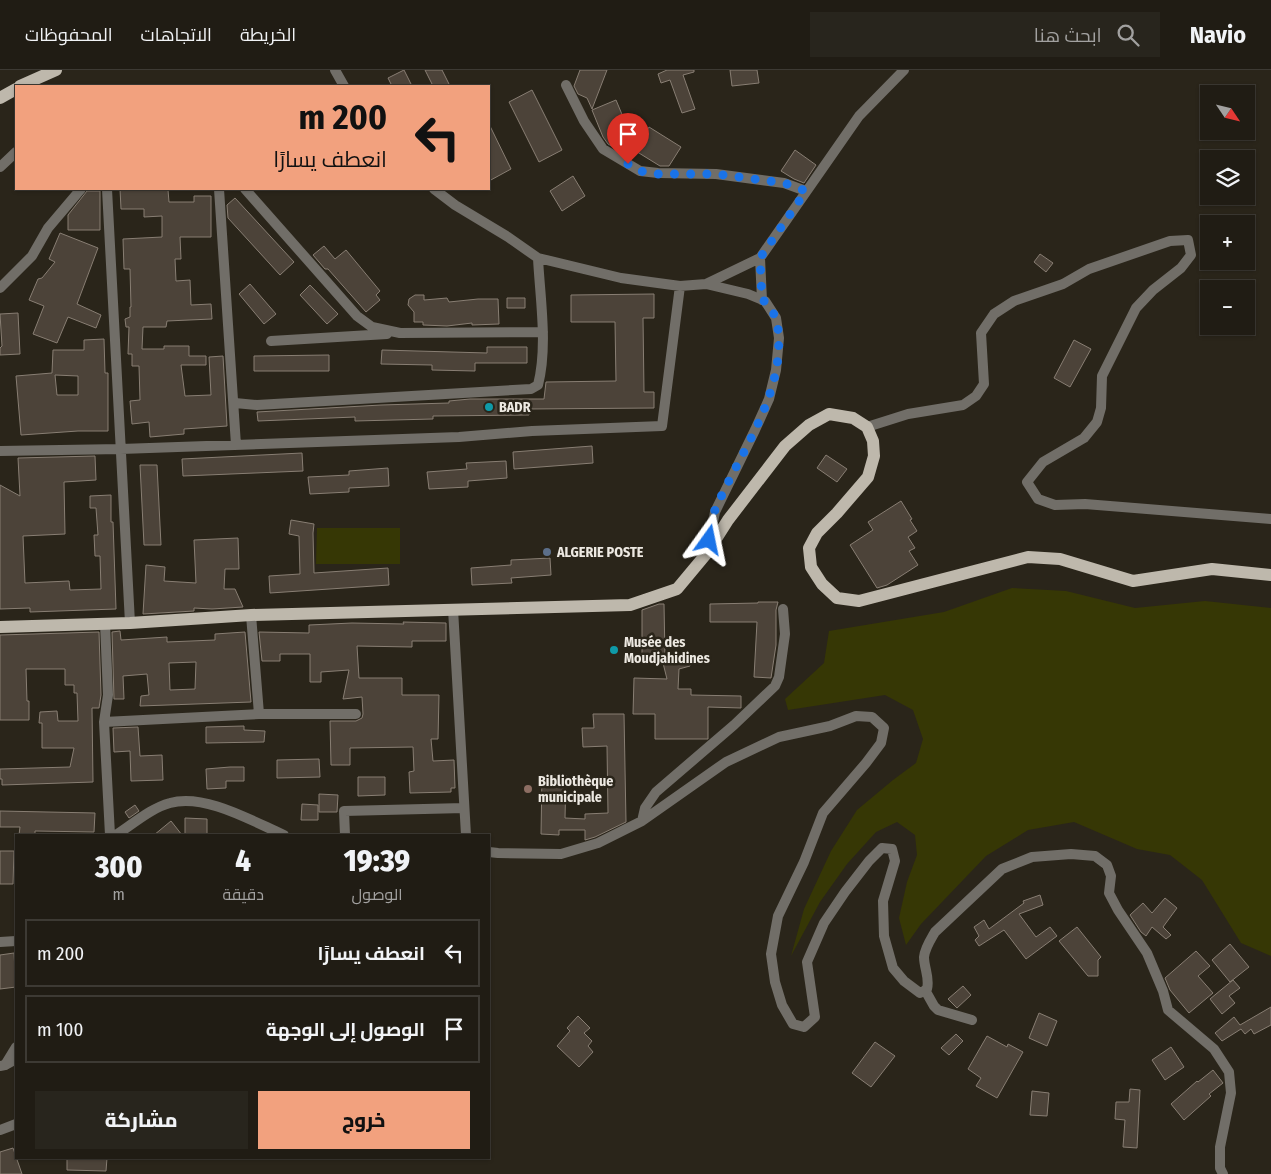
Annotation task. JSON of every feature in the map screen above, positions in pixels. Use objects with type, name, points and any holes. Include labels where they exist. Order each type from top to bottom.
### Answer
[{"type":"main road","points":[[22,85],[56,70]]},
{"type":"main road","points":[[0,98],[15,90]]},
{"type":"main road","points":[[0,627],[130,623],[251,615],[630,605],[677,589],[707,553],[728,520],[784,446],[809,425],[829,414],[853,418],[867,427],[873,441],[874,456],[868,477],[817,533],[809,548],[811,567],[822,584],[837,598],[860,601],[1028,556],[1060,559],[1133,580],[1212,569],[1271,575]]},
{"type":"street","points":[[335,70],[343,85]]},
{"type":"street","points":[[706,284],[760,258],[859,116],[904,70]]},
{"type":"street","points":[[566,85],[584,120],[603,149],[640,171],[658,174],[716,174],[784,183],[806,191]]},
{"type":"street","points":[[0,166],[15,153]]},
{"type":"street","points":[[0,288],[32,256],[48,228],[80,190]]},
{"type":"street","points":[[107,190],[130,623]]},
{"type":"street","points":[[219,190],[236,445]]},
{"type":"street","points":[[246,190],[357,316],[372,327],[400,333]]},
{"type":"street","points":[[435,190],[455,205],[508,237],[538,258],[621,278],[680,286],[706,284],[748,294],[765,301],[776,318],[779,338],[776,370],[769,399],[715,512],[707,553]]},
{"type":"street","points":[[867,427],[908,414],[963,405],[976,396],[984,384],[981,333],[994,314],[1014,301],[1063,284],[1089,269],[1170,241],[1188,240],[1191,255],[1181,268],[1153,290],[1136,308],[1116,346],[1102,376],[1101,408],[1097,422],[1084,438],[1043,462],[1027,482],[1038,499],[1055,505],[1085,504],[1271,519]]},
{"type":"street","points":[[234,403],[257,405],[531,389],[538,385],[543,332],[538,258]]},
{"type":"street","points":[[760,258],[762,300]]},
{"type":"street","points":[[0,451],[121,449],[459,437],[532,431],[662,426],[680,286]]},
{"type":"street","points":[[271,341],[400,333],[543,332]]},
{"type":"street","points":[[453,609],[466,834]]},
{"type":"street","points":[[642,821],[645,808],[656,792],[734,725],[775,686],[779,677],[785,634],[783,610]]},
{"type":"street","points":[[251,615],[259,714]]},
{"type":"street","points":[[106,624],[108,695],[104,722],[110,834]]},
{"type":"street","points":[[104,722],[259,714],[356,714]]},
{"type":"street","points":[[490,852],[498,854],[561,854],[598,843],[642,821],[726,762],[779,737],[830,726],[856,716],[872,717],[884,728],[881,743],[823,813],[804,862],[778,916],[771,954],[775,982],[782,1005],[793,1024],[804,1027],[815,1017],[807,962],[824,923],[845,892],[882,848],[892,849],[895,861],[883,902],[884,936],[893,968],[904,981],[920,993],[925,990],[929,983],[924,957],[928,944],[935,932],[1002,869],[1032,857],[1071,854],[1096,856],[1107,865],[1111,876],[1109,893],[1147,953],[1163,991],[1168,1010],[1214,1049],[1229,1072],[1230,1093],[1220,1147],[1220,1168],[1223,1174]]},
{"type":"street","points":[[118,834],[154,810],[169,803],[186,800],[202,802],[282,834]]},
{"type":"street","points":[[345,834],[344,811],[464,808]]},
{"type":"street","points":[[0,942],[15,941]]},
{"type":"street","points":[[925,990],[938,1010],[972,1020]]},
{"type":"street","points":[[2,1066],[15,1048]]},
{"type":"street","points":[[2,1066],[15,1060]]},
{"type":"street","points":[[0,1130],[15,1124]]},
{"type":"shaded area","points":[[317,528],[400,528],[400,564],[316,564]]},
{"type":"shaded area","points":[[1012,588],[1066,591],[1135,608],[1205,601],[1271,608],[1271,956],[1241,943],[1202,880],[1170,855],[1137,849],[1074,822],[1028,830],[986,856],[921,924],[906,945],[899,918],[907,882],[917,855],[915,835],[897,822],[876,832],[847,864],[820,902],[791,956],[804,909],[831,851],[857,810],[916,763],[923,739],[913,710],[885,695],[788,710],[785,699],[824,663],[829,631],[944,612]]},
{"type":"building","points":[[404,70],[412,85],[392,85],[388,78]]},
{"type":"building","points":[[425,70],[442,70],[450,85],[432,85]]},
{"type":"building","points":[[580,70],[607,70],[592,109],[587,98],[578,94],[574,86]]},
{"type":"building","points":[[667,70],[694,70],[694,72],[683,75],[695,109],[682,113],[670,80],[661,83],[658,74]]},
{"type":"building","points":[[730,70],[757,70],[759,83],[732,86]]},
{"type":"building","points":[[532,90],[562,150],[539,162],[509,102]]},
{"type":"building","points":[[616,100],[636,148],[649,127],[681,147],[669,166],[660,166],[626,145],[617,149],[608,144],[603,137],[592,110]]},
{"type":"building","points":[[490,126],[511,169],[490,180]]},
{"type":"building","points":[[795,150],[816,165],[804,183],[781,171]]},
{"type":"building","points":[[573,176],[585,196],[562,211],[550,191]]},
{"type":"building","points":[[120,190],[168,190],[169,202],[194,202],[194,196],[211,196],[211,237],[180,237],[181,259],[175,259],[176,281],[190,280],[191,305],[211,304],[212,319],[167,321],[166,327],[143,327],[142,349],[164,349],[164,346],[189,346],[189,356],[206,356],[206,365],[181,365],[185,396],[211,395],[209,357],[223,356],[227,426],[184,429],[184,434],[150,437],[149,422],[132,424],[130,401],[140,400],[139,366],[132,366],[132,354],[128,354],[129,327],[126,327],[125,319],[130,317],[131,307],[130,269],[124,269],[123,239],[162,237],[162,216],[144,217],[144,209],[121,209]]},
{"type":"building","points":[[87,191],[100,191],[100,230],[68,230],[68,215]]},
{"type":"building","points":[[235,198],[294,262],[280,275],[228,218],[227,205]]},
{"type":"building","points":[[60,233],[98,248],[77,304],[101,315],[96,328],[68,317],[57,343],[33,334],[44,306],[29,300],[38,279],[42,278],[55,262],[49,259]]},
{"type":"building","points":[[324,246],[335,259],[346,250],[380,291],[376,295],[380,300],[366,312],[313,255]]},
{"type":"building","points":[[1040,254],[1053,263],[1046,272],[1034,262]]},
{"type":"building","points":[[250,284],[276,314],[264,324],[239,294]]},
{"type":"building","points":[[310,285],[338,314],[327,324],[300,295]]},
{"type":"building","points":[[654,294],[654,318],[643,318],[644,392],[654,392],[654,408],[529,409],[529,415],[433,416],[433,419],[355,421],[355,417],[258,421],[257,412],[449,403],[449,401],[470,399],[544,399],[546,382],[616,381],[615,322],[571,322],[571,295]]},
{"type":"building","points":[[415,295],[424,295],[424,300],[447,298],[449,302],[498,299],[499,324],[472,325],[472,323],[447,326],[423,325],[423,322],[414,322],[414,312],[408,305],[409,299]]},
{"type":"building","points":[[507,298],[525,298],[525,308],[507,308]]},
{"type":"building","points":[[18,313],[20,354],[0,355],[0,348],[2,346],[0,314]]},
{"type":"building","points":[[104,339],[105,373],[108,373],[108,431],[21,435],[16,376],[52,373],[53,350],[84,350],[84,340]],"holes":[[[55,375],[78,376],[78,395],[57,395]]]},
{"type":"building","points":[[1074,340],[1091,349],[1070,387],[1054,378]]},
{"type":"building","points":[[487,347],[527,347],[527,363],[475,363],[475,371],[432,370],[432,365],[381,364],[382,350],[487,353]]},
{"type":"building","points":[[329,355],[329,371],[254,371],[254,356]]},
{"type":"building","points":[[592,446],[593,463],[514,469],[513,452]]},
{"type":"building","points":[[302,453],[303,471],[183,476],[182,459]]},
{"type":"building","points":[[826,455],[847,469],[837,482],[817,468]]},
{"type":"building","points":[[95,456],[96,480],[64,482],[65,534],[23,536],[25,583],[69,581],[70,590],[101,589],[100,556],[95,556],[94,535],[98,535],[96,508],[90,508],[90,496],[111,495],[116,609],[30,612],[30,608],[0,609],[0,485],[20,496],[18,458]]},
{"type":"building","points":[[506,461],[507,478],[468,481],[468,487],[429,489],[427,472],[467,469],[466,463]]},
{"type":"building","points":[[140,465],[157,465],[161,545],[144,545]]},
{"type":"building","points":[[388,468],[389,486],[349,488],[349,492],[310,494],[308,477],[349,475],[349,471]]},
{"type":"building","points":[[901,501],[917,531],[908,537],[915,548],[909,551],[918,565],[887,585],[877,588],[850,545],[873,530],[868,522]]},
{"type":"building","points":[[291,520],[314,524],[314,573],[388,568],[389,585],[270,593],[269,576],[300,574],[299,536],[289,534]]},
{"type":"building","points":[[238,538],[239,569],[225,569],[224,589],[235,589],[243,607],[194,608],[194,611],[143,614],[146,565],[165,567],[164,581],[196,583],[194,540]]},
{"type":"building","points":[[550,558],[551,575],[511,578],[512,583],[472,585],[471,568],[511,565],[511,560]]},
{"type":"building","points":[[778,602],[776,610],[776,645],[771,678],[754,677],[757,622],[710,622],[710,604]]},
{"type":"building","points":[[664,604],[665,658],[642,658],[642,610]]},
{"type":"building","points":[[403,622],[446,623],[446,641],[412,641],[412,647],[357,646],[359,678],[402,678],[402,695],[439,695],[438,739],[431,739],[433,761],[454,760],[455,788],[451,788],[451,792],[410,793],[409,772],[414,771],[413,747],[350,748],[350,765],[331,765],[330,721],[356,721],[362,718],[363,714],[362,697],[343,699],[349,670],[321,672],[321,682],[310,682],[310,654],[280,654],[280,661],[262,661],[259,632],[309,633],[309,625],[352,623],[404,624]]},
{"type":"building","points":[[120,631],[121,640],[167,637],[167,642],[215,640],[215,634],[245,632],[251,702],[140,706],[141,696],[149,695],[147,674],[123,676],[124,699],[114,699],[112,632]],"holes":[[[196,662],[195,689],[170,690],[169,663]]]},
{"type":"building","points":[[99,632],[101,695],[99,708],[92,708],[93,782],[2,785],[0,769],[70,767],[74,748],[42,748],[42,723],[39,723],[40,712],[57,711],[58,721],[78,721],[77,693],[74,693],[74,685],[65,685],[65,669],[26,669],[29,720],[0,720],[0,635]]},
{"type":"building","points":[[687,653],[690,666],[679,669],[678,689],[691,689],[691,695],[741,696],[741,708],[708,707],[708,739],[655,739],[655,714],[633,714],[634,678],[667,679],[662,659]]},
{"type":"building","points":[[593,714],[624,714],[626,822],[585,840],[585,830],[559,830],[559,835],[541,834],[542,775],[566,775],[565,818],[585,819],[585,814],[608,813],[607,746],[583,747],[582,728],[594,728]]},
{"type":"building","points":[[244,726],[244,730],[265,731],[264,742],[206,743],[206,727]]},
{"type":"building","points":[[138,727],[140,756],[162,755],[163,780],[131,781],[130,751],[114,752],[113,728]]},
{"type":"building","points":[[319,759],[320,777],[277,778],[277,760]]},
{"type":"building","points":[[244,767],[244,781],[226,781],[226,788],[207,789],[206,769]]},
{"type":"building","points":[[358,777],[385,777],[385,795],[358,796]]},
{"type":"building","points":[[319,794],[338,795],[337,812],[319,812]]},
{"type":"building","points":[[302,804],[318,805],[318,820],[301,820]]},
{"type":"building","points":[[135,805],[139,811],[129,818],[125,812]]},
{"type":"building","points":[[0,811],[95,813],[94,832],[35,831],[35,834],[19,834],[20,827],[0,827]]},
{"type":"building","points":[[185,818],[207,819],[207,834],[185,834]]},
{"type":"building","points":[[171,821],[181,834],[155,834]]},
{"type":"building","points":[[0,851],[14,851],[13,884],[0,884]]},
{"type":"building","points":[[1040,895],[1043,905],[1019,914],[1036,937],[1050,927],[1057,936],[1026,959],[1004,930],[979,946],[975,940],[979,936],[974,927],[984,920],[989,929],[1024,903],[1023,901]]},
{"type":"building","points":[[1165,898],[1177,908],[1163,927],[1171,935],[1166,939],[1152,927],[1146,936],[1141,932],[1130,915],[1143,903],[1152,913]]},
{"type":"building","points":[[1077,927],[1101,957],[1098,960],[1098,976],[1088,976],[1059,941]]},
{"type":"building","points":[[1230,944],[1249,967],[1230,982],[1212,960]]},
{"type":"building","points":[[1196,951],[1210,966],[1198,976],[1213,993],[1189,1013],[1170,990],[1165,978]]},
{"type":"building","points":[[14,953],[15,987],[0,989],[0,955]]},
{"type":"building","points":[[1233,980],[1240,988],[1229,996],[1235,1003],[1222,1014],[1210,999]]},
{"type":"building","points":[[963,986],[971,995],[957,1008],[948,999]]},
{"type":"building","points":[[1271,1007],[1271,1025],[1254,1034],[1251,1029],[1245,1034],[1241,1029],[1222,1041],[1215,1033],[1234,1017],[1240,1025]]},
{"type":"building","points":[[1039,1013],[1057,1021],[1047,1046],[1029,1038]]},
{"type":"building","points":[[578,1016],[590,1028],[584,1033],[592,1041],[588,1046],[593,1052],[579,1067],[557,1046],[570,1031],[567,1028]]},
{"type":"building","points":[[956,1034],[963,1041],[949,1055],[941,1048]]},
{"type":"building","points":[[987,1036],[1007,1047],[1008,1044],[1023,1052],[997,1098],[976,1086],[981,1078],[968,1069]]},
{"type":"building","points":[[875,1042],[895,1056],[871,1087],[852,1073]]},
{"type":"building","points":[[1171,1047],[1184,1067],[1165,1080],[1152,1060]]},
{"type":"building","points":[[1213,1070],[1223,1083],[1209,1094],[1211,1096],[1184,1120],[1171,1104],[1197,1081]]},
{"type":"building","points":[[1130,1089],[1140,1090],[1137,1148],[1123,1147],[1125,1120],[1115,1119],[1116,1102],[1129,1102]]},
{"type":"building","points":[[1032,1091],[1049,1093],[1047,1116],[1030,1115]]},
{"type":"building","points":[[13,1148],[15,1159],[17,1159],[22,1174],[0,1174],[0,1152]]},
{"type":"building","points":[[67,1159],[107,1159],[106,1171],[67,1170]]},
{"type":"place","name":"BADR","points":[[489,407]]},
{"type":"place","name":"ALGERIE POSTE","points":[[547,552]]},
{"type":"place","name":"Musée des Moudjahidines","points":[[614,650]]},
{"type":"place","name":"Bibliothèque municipale","points":[[528,789]]},
{"type":"route","points":[[628,164],[640,171],[658,174],[716,174],[784,183],[806,191],[760,258],[762,300],[765,301],[776,318],[779,338],[776,370],[769,399],[715,512],[710,528],[709,540]]}]
